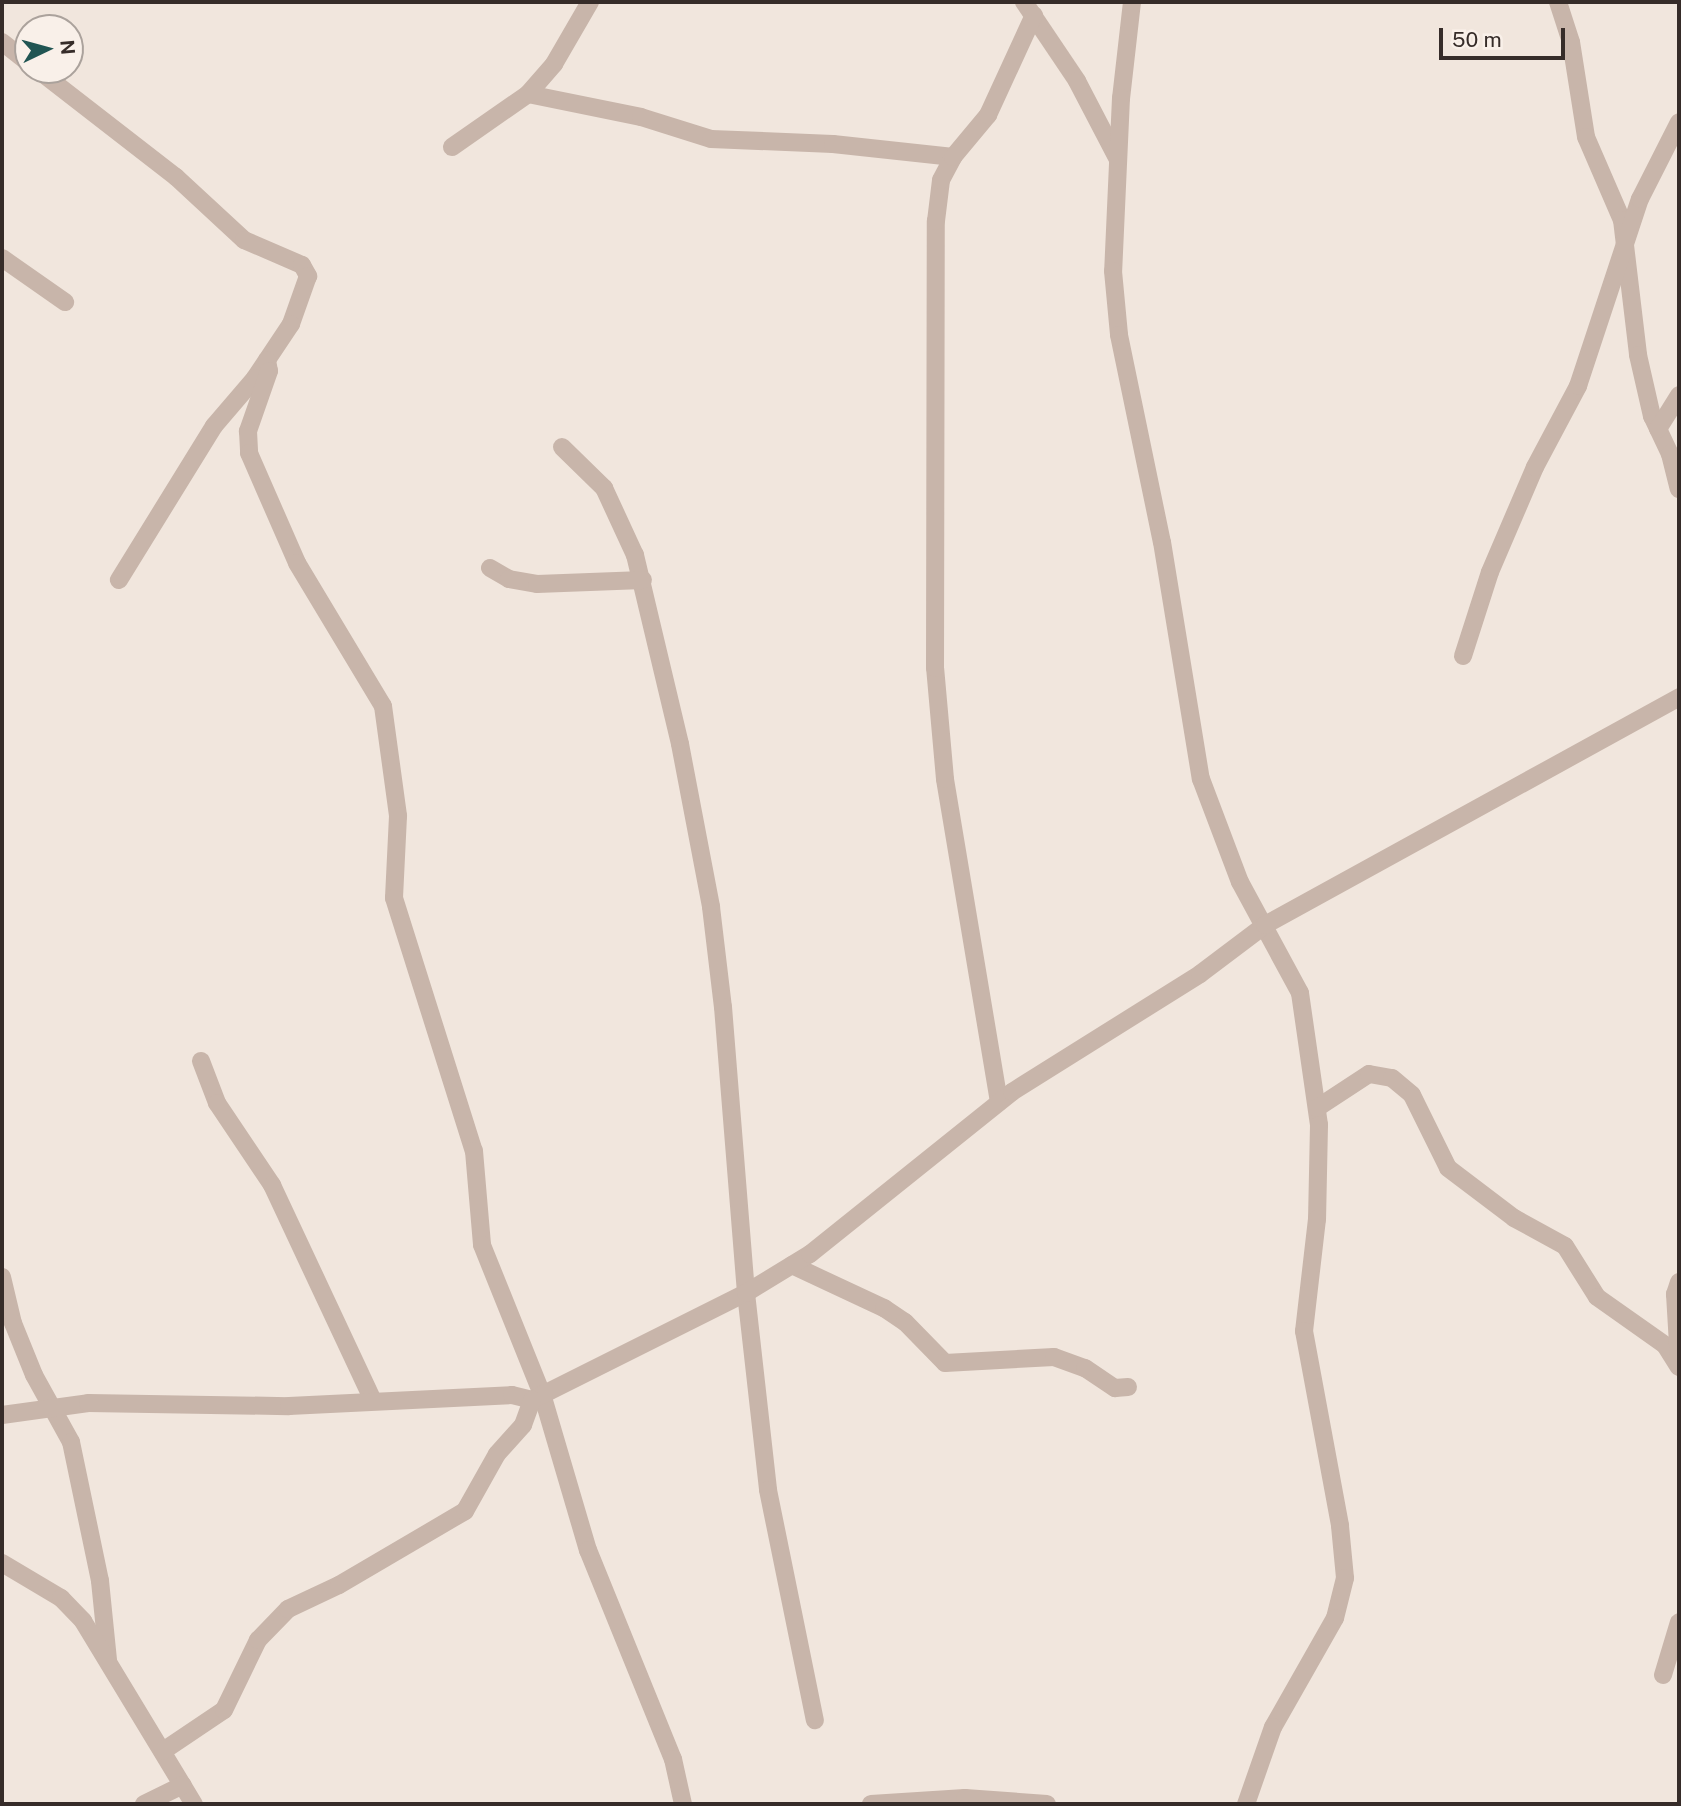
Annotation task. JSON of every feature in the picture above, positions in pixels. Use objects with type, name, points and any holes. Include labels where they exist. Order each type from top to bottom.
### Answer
[{"type":"street","points":[[452,147],[528,94],[554,64],[590,2]]},
{"type":"street","points":[[1132,2],[1118,159],[1113,271],[1119,335],[1164,556],[1201,779],[1224,843],[1300,993],[1317,1108],[1317,1219],[1304,1331],[1340,1526],[1345,1578],[1335,1618],[1273,1727],[1243,1804]]},
{"type":"street","points":[[1558,2],[1571,41],[1586,137],[1613,195],[1625,237],[1638,355],[1658,429],[1679,489]]},
{"type":"street","points":[[1029,8],[1077,81],[1118,159]]},
{"type":"street","points":[[999,1102],[945,779],[935,667],[936,221],[941,180],[953,157],[988,115],[1029,8]]},
{"type":"street","points":[[56,84],[176,177],[244,240],[302,265],[308,276],[306,290],[267,360],[214,426],[120,580]]},
{"type":"street","points":[[528,94],[641,117],[711,139],[833,144],[953,157]]},
{"type":"street","points":[[1463,656],[1495,561],[1535,467],[1578,386],[1625,237],[1679,122]]},
{"type":"street","points":[[2,258],[65,302]]},
{"type":"street","points":[[267,360],[269,372],[248,431],[249,453],[297,563],[383,706],[396,780],[398,816],[393,871],[399,920],[474,1151],[482,1245],[588,1550],[673,1759],[683,1804]]},
{"type":"street","points":[[1658,429],[1679,395]]},
{"type":"street","points":[[562,447],[604,488],[643,580],[711,907],[733,1115],[746,1293],[768,1490],[814,1720]]},
{"type":"street","points":[[490,568],[509,579],[537,584],[643,580]]},
{"type":"street","points":[[2,1415],[88,1403],[289,1406],[512,1395],[537,1397],[746,1293],[792,1265],[844,1230],[999,1102],[1055,1062],[1200,974],[1265,925],[1679,696]]},
{"type":"street","points":[[201,1061],[217,1103],[272,1185],[373,1401]]},
{"type":"street","points":[[1317,1108],[1369,1073],[1392,1078],[1412,1095],[1448,1168],[1514,1218],[1565,1246],[1597,1297],[1665,1345],[1679,1364]]},
{"type":"street","points":[[792,1265],[884,1308],[905,1322],[945,1363],[1054,1357],[1085,1368],[1115,1388],[1128,1387]]},
{"type":"street","points":[[2,1278],[13,1323],[50,1407],[71,1442],[100,1581],[108,1660]]},
{"type":"street","points":[[1679,1282],[1675,1294],[1679,1364]]},
{"type":"street","points":[[163,1751],[224,1710],[258,1640],[288,1609],[339,1585],[465,1511],[497,1454],[523,1425],[537,1397]]},
{"type":"street","points":[[2,1563],[61,1598],[108,1660],[194,1804]]},
{"type":"street","points":[[1663,1675],[1679,1622]]},
{"type":"street","points":[[144,1804],[183,1785]]},
{"type":"street","points":[[872,1804],[965,1798],[1047,1804]]}]
